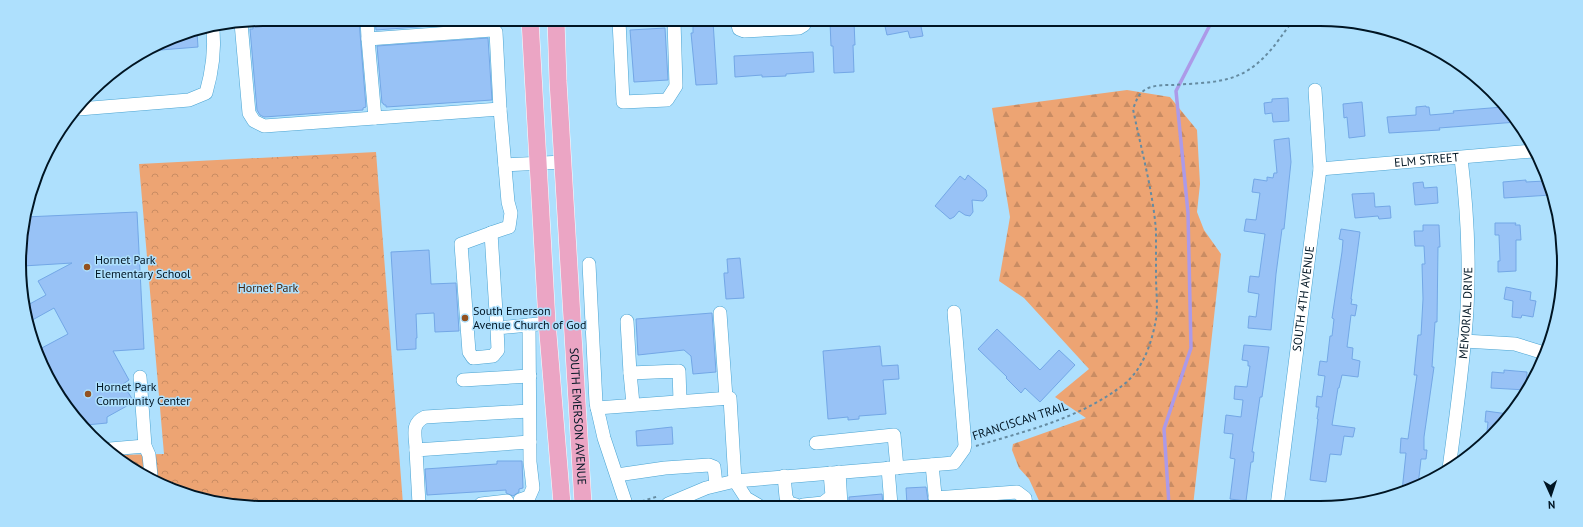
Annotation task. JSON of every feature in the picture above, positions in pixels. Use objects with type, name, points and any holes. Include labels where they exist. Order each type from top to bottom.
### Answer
[{"type":"main road","name":"SOUTH EMERSON AVENUE","points":[[530,26],[547,322],[562,501]]},
{"type":"main road","name":"SOUTH EMERSON AVENUE","points":[[556,26],[583,501]]},
{"type":"street","points":[[367,26],[374,118]]},
{"type":"street","points":[[619,26],[622,102],[667,100],[676,86],[674,26]]},
{"type":"street","points":[[738,26],[739,29],[744,31],[799,28],[802,26]]},
{"type":"street","points":[[241,27],[249,113],[254,121],[264,126],[500,109]]},
{"type":"street","points":[[368,39],[492,30],[496,32],[500,109],[508,202],[511,213],[509,227],[491,233],[461,244],[470,352],[474,358],[493,356],[498,350],[491,233]]},
{"type":"street","points":[[83,110],[189,100],[206,93],[211,77],[215,43],[213,32]]},
{"type":"street","name":"SOUTH 4TH AVENUE","points":[[1277,501],[1320,168],[1315,90]]},
{"type":"street","name":"ELM STREET","points":[[1320,168],[1461,158],[1529,151]]},
{"type":"street","name":"MEMORIAL DRIVE","points":[[1450,462],[1464,341],[1468,288],[1466,209],[1461,158]]},
{"type":"street","points":[[505,165],[563,162]]},
{"type":"street","name":"SOUTH EMERSON AVENUE","points":[[589,264],[597,408],[604,438],[618,475],[625,501]]},
{"type":"street","points":[[670,501],[716,484],[736,481],[954,463],[964,449],[954,312]]},
{"type":"street","points":[[720,313],[726,398]]},
{"type":"street","points":[[627,321],[633,404]]},
{"type":"street","points":[[497,328],[547,322]]},
{"type":"street","points":[[513,501],[529,497],[533,488],[530,462],[529,325]]},
{"type":"street","points":[[1464,341],[1515,344],[1540,352]]},
{"type":"street","points":[[630,373],[679,371],[680,401]]},
{"type":"street","points":[[462,380],[530,376]]},
{"type":"street","points":[[140,377],[145,446],[149,455],[151,472]]},
{"type":"street","points":[[597,408],[633,404],[730,398],[736,481],[746,498],[752,501]]},
{"type":"street","points":[[419,501],[415,425],[419,420],[425,417],[529,411]]},
{"type":"street","points":[[816,442],[894,435],[891,501]]},
{"type":"street","points":[[416,450],[530,442]]},
{"type":"street","points":[[115,449],[145,446]]},
{"type":"street","points":[[618,475],[665,468],[709,465],[714,467],[716,484]]},
{"type":"street","points":[[936,501],[937,465]]},
{"type":"street","points":[[826,501],[832,496],[834,472]]},
{"type":"street","points":[[834,472],[840,501]]},
{"type":"street","points":[[784,476],[786,497],[788,501]]},
{"type":"street","points":[[944,501],[1017,492],[1025,498],[1025,501]]},
{"type":"path","name":"FRANCISCAN TRAIL","points":[[964,449],[1053,422],[1073,414],[1102,399],[1124,384],[1137,371],[1149,348],[1156,318],[1156,230],[1150,192],[1133,109],[1137,96],[1145,90],[1158,86],[1226,80],[1244,73],[1266,57],[1279,41],[1288,26]]},
{"type":"green space","points":[[1127,90],[1170,97],[1197,130],[1200,184],[1197,212],[1204,230],[1221,254],[1194,501],[1039,501],[1029,479],[1019,468],[1012,450],[1013,444],[1086,418],[1055,397],[1089,369],[1024,298],[999,281],[1010,217],[992,108]]},
{"type":"green space","name":"Hornet Park","points":[[376,152],[403,501],[264,501],[233,499],[202,493],[158,477],[123,455],[164,454],[139,164]]},
{"type":"building","points":[[264,26],[359,26],[366,107],[363,108],[363,110],[264,117],[260,115],[257,110],[250,29],[253,29],[253,27]]},
{"type":"building","points":[[376,26],[432,26],[376,30]]},
{"type":"building","points":[[693,26],[713,26],[717,84],[696,85],[691,33],[693,33]]},
{"type":"building","points":[[830,26],[854,26],[854,72],[834,73],[833,46],[831,46]]},
{"type":"building","points":[[885,26],[921,26],[923,36],[910,38],[908,31],[887,35]]},
{"type":"building","points":[[665,28],[668,80],[634,82],[630,30]]},
{"type":"building","points":[[197,36],[198,47],[158,50]]},
{"type":"building","points":[[488,38],[492,100],[386,107],[386,105],[382,103],[377,46]]},
{"type":"building","points":[[813,52],[814,72],[786,74],[786,76],[762,77],[762,75],[735,77],[734,56]]},
{"type":"building","points":[[1288,98],[1289,121],[1273,122],[1272,113],[1265,114],[1264,103],[1272,102],[1272,99]]},
{"type":"building","points":[[1362,102],[1365,136],[1349,138],[1347,117],[1344,118],[1343,104]]},
{"type":"building","points":[[1416,107],[1429,107],[1430,115],[1454,113],[1453,111],[1498,107],[1510,123],[1439,128],[1440,130],[1389,133],[1387,117],[1416,115]]},
{"type":"building","points":[[1289,138],[1291,162],[1284,229],[1282,229],[1276,274],[1271,330],[1248,328],[1249,316],[1256,317],[1259,294],[1248,292],[1250,276],[1259,277],[1265,234],[1244,231],[1246,219],[1256,220],[1260,193],[1252,192],[1254,179],[1267,181],[1267,177],[1273,178],[1274,173],[1277,173],[1274,140]]},
{"type":"building","points":[[968,175],[986,190],[987,196],[983,201],[972,200],[973,212],[970,216],[959,211],[950,219],[935,206],[960,176],[965,180]]},
{"type":"building","points":[[1526,180],[1526,182],[1542,181],[1547,195],[1504,198],[1503,182]]},
{"type":"building","points":[[1423,182],[1424,188],[1437,187],[1438,203],[1415,205],[1413,183]]},
{"type":"building","points":[[1374,193],[1375,207],[1390,206],[1391,218],[1379,219],[1378,216],[1355,218],[1352,194]]},
{"type":"building","name":"Hornet Park Elementary School","points":[[137,212],[144,349],[113,351],[129,380],[123,384],[134,402],[107,417],[107,423],[90,425],[85,420],[66,395],[50,369],[44,354],[42,348],[68,334],[54,308],[33,320],[30,304],[46,295],[38,281],[72,263],[26,266],[28,233],[31,217]]},
{"type":"building","points":[[1495,223],[1516,223],[1515,225],[1520,225],[1521,240],[1516,240],[1516,271],[1498,272],[1498,261],[1500,261],[1499,235],[1495,235]]},
{"type":"building","points":[[1423,225],[1439,225],[1440,247],[1438,247],[1437,322],[1435,322],[1432,367],[1434,367],[1424,437],[1424,450],[1427,450],[1426,459],[1421,459],[1419,480],[1403,486],[1406,453],[1400,453],[1401,438],[1408,439],[1417,375],[1414,375],[1418,335],[1421,335],[1423,299],[1422,264],[1425,264],[1424,246],[1415,246],[1414,231],[1423,231]]},
{"type":"building","points":[[1341,229],[1360,232],[1351,299],[1351,304],[1357,305],[1355,316],[1351,315],[1347,347],[1353,348],[1352,359],[1360,361],[1358,377],[1342,375],[1338,388],[1332,425],[1355,428],[1353,437],[1344,436],[1341,455],[1330,454],[1326,482],[1310,480],[1319,407],[1316,407],[1317,396],[1322,397],[1325,376],[1318,375],[1320,361],[1327,362],[1330,336],[1332,336],[1334,319],[1332,318],[1342,252],[1343,240],[1339,239]]},
{"type":"building","points":[[429,250],[431,284],[456,283],[459,331],[435,332],[434,313],[416,314],[416,349],[397,350],[391,252]]},
{"type":"building","points":[[740,258],[744,298],[726,299],[724,273],[728,273],[727,259]]},
{"type":"building","points":[[1506,287],[1531,292],[1530,300],[1536,301],[1533,317],[1522,315],[1521,318],[1512,317],[1513,301],[1504,299]]},
{"type":"building","points":[[712,313],[716,372],[693,374],[691,356],[684,350],[638,355],[636,319]]},
{"type":"building","points":[[997,329],[1040,370],[1059,350],[1075,365],[1040,402],[1025,388],[1021,393],[978,349]]},
{"type":"building","points":[[1244,345],[1269,347],[1262,397],[1260,397],[1252,452],[1254,452],[1253,462],[1251,462],[1246,501],[1230,499],[1235,459],[1230,458],[1233,434],[1224,433],[1226,415],[1241,417],[1243,400],[1234,399],[1235,386],[1247,387],[1250,366],[1248,366],[1248,361],[1242,360]]},
{"type":"building","points":[[880,346],[882,366],[898,365],[899,379],[883,380],[886,414],[859,416],[859,419],[848,420],[848,417],[828,419],[823,351]]},
{"type":"building","points":[[1504,370],[1527,372],[1527,379],[1520,390],[1491,388],[1492,372],[1504,373]]},
{"type":"building","points":[[1486,411],[1504,413],[1487,431],[1488,422],[1485,422]]},
{"type":"building","points":[[672,427],[673,444],[637,446],[636,431]]},
{"type":"building","points":[[497,461],[522,461],[523,488],[519,489],[519,492],[513,496],[506,493],[506,490],[427,495],[425,469],[497,464]]},
{"type":"building","points":[[926,487],[928,500],[907,501],[906,488]]},
{"type":"building","points":[[882,494],[883,501],[849,501],[849,497]]},
{"type":"waterway","points":[[1169,501],[1164,429],[1191,348],[1188,213],[1176,91],[1209,26]]},
{"type":"place","name":"Hornet Park Elementary School","points":[[87,267]]},
{"type":"place","name":"South Emerson Avenue Church of God","points":[[465,318]]},
{"type":"place","name":"Hornet Park Community Center","points":[[88,394]]}]
